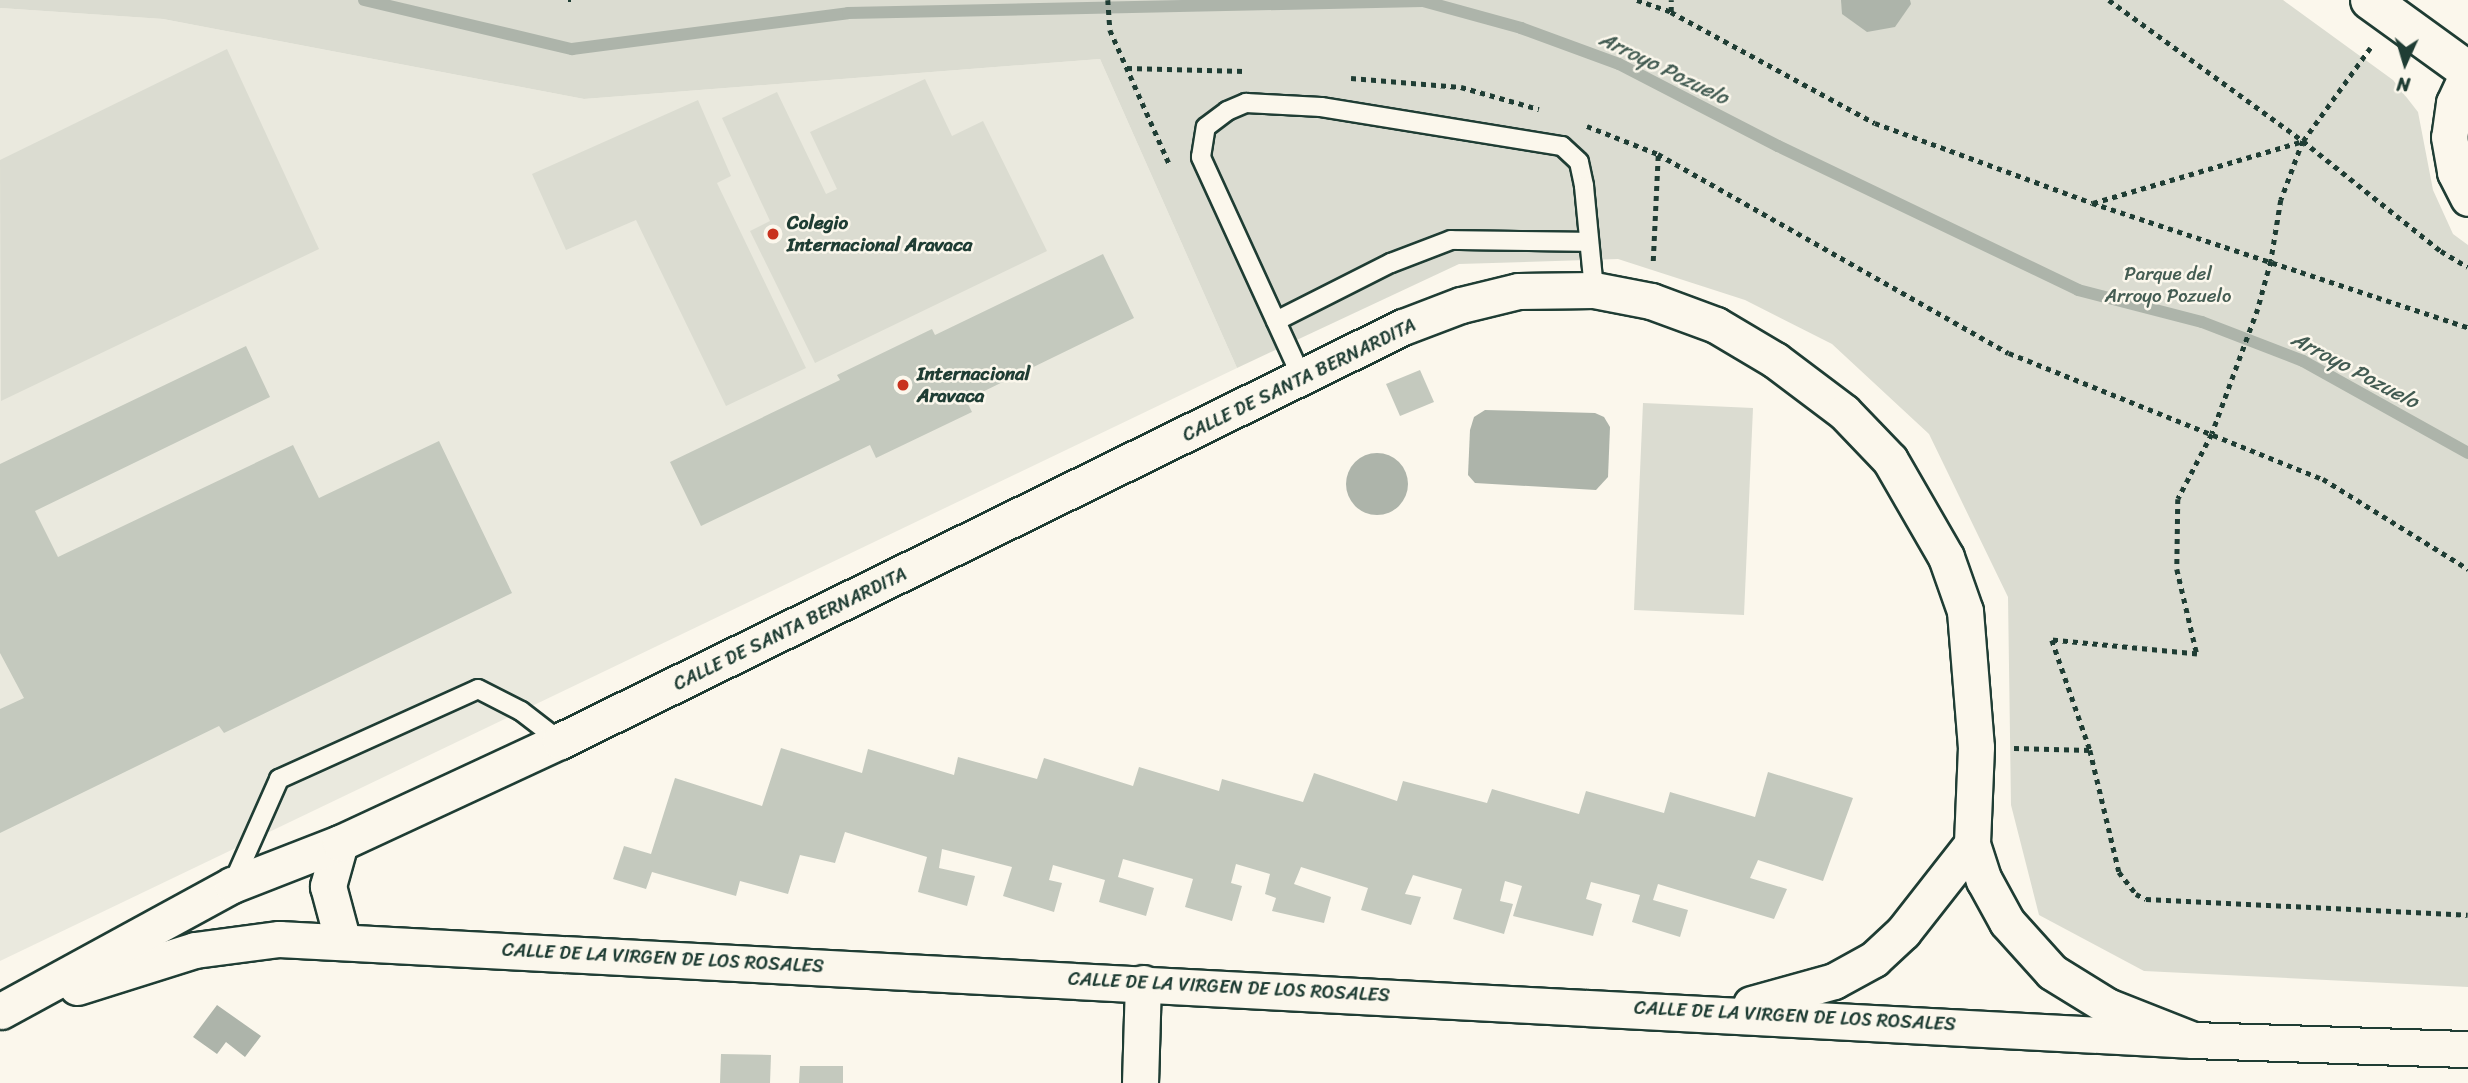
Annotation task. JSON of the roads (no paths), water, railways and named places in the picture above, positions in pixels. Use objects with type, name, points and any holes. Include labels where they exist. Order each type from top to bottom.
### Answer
[{"type":"main road","points":[[2381,8],[2468,72]]},
{"type":"street","points":[[2468,72],[2454,103],[2449,137],[2455,172],[2468,198]]},
{"type":"street","name":"CALLE DE SANTA BERNARDITA","points":[[0,1011],[232,885],[340,843],[560,741],[1403,327],[1461,305],[1518,291],[1594,290],[1651,301],[1716,325],[1775,360],[1844,412],[1890,460],[1947,557],[1965,611],[1976,747],[1972,844],[1984,880],[2007,922],[2052,972],[2107,1006],[2193,1040]]},
{"type":"street","points":[[340,843],[328,886],[343,942]]},
{"type":"street","points":[[1725,1012],[1834,981],[1874,959],[1903,932],[1972,844]]},
{"type":"street","name":"CALLE DE LA VIRGEN DE LOS ROSALES","points":[[0,1011],[230,943],[343,942],[1725,1012],[2193,1040],[2468,1049]]},
{"type":"street","points":[[1140,1083],[1143,983]]},
{"type":"lane","points":[[1302,377],[1201,158],[1206,127],[1227,111],[1246,103],[1321,107],[1562,145],[1578,163],[1594,290]]},
{"type":"lane","points":[[1276,321],[1391,263],[1451,240],[1589,242]]},
{"type":"lane","points":[[232,885],[279,779],[478,689],[521,711],[560,741]]},
{"type":"waterway","name":"Arroyo Pozuelo","points":[[364,0],[572,49],[848,13],[1423,1],[1521,28],[1619,64],[1778,146],[2078,290],[2202,322],[2303,361],[2468,453]]},
{"type":"place","name":"Colegio Internacional Aravaca","points":[[773,234]]},
{"type":"place","name":"Internacional Aravaca","points":[[903,385]]},
{"type":"park label","name":"Parque del Arroyo Pozuelo","points":[[2168,285]]}]
